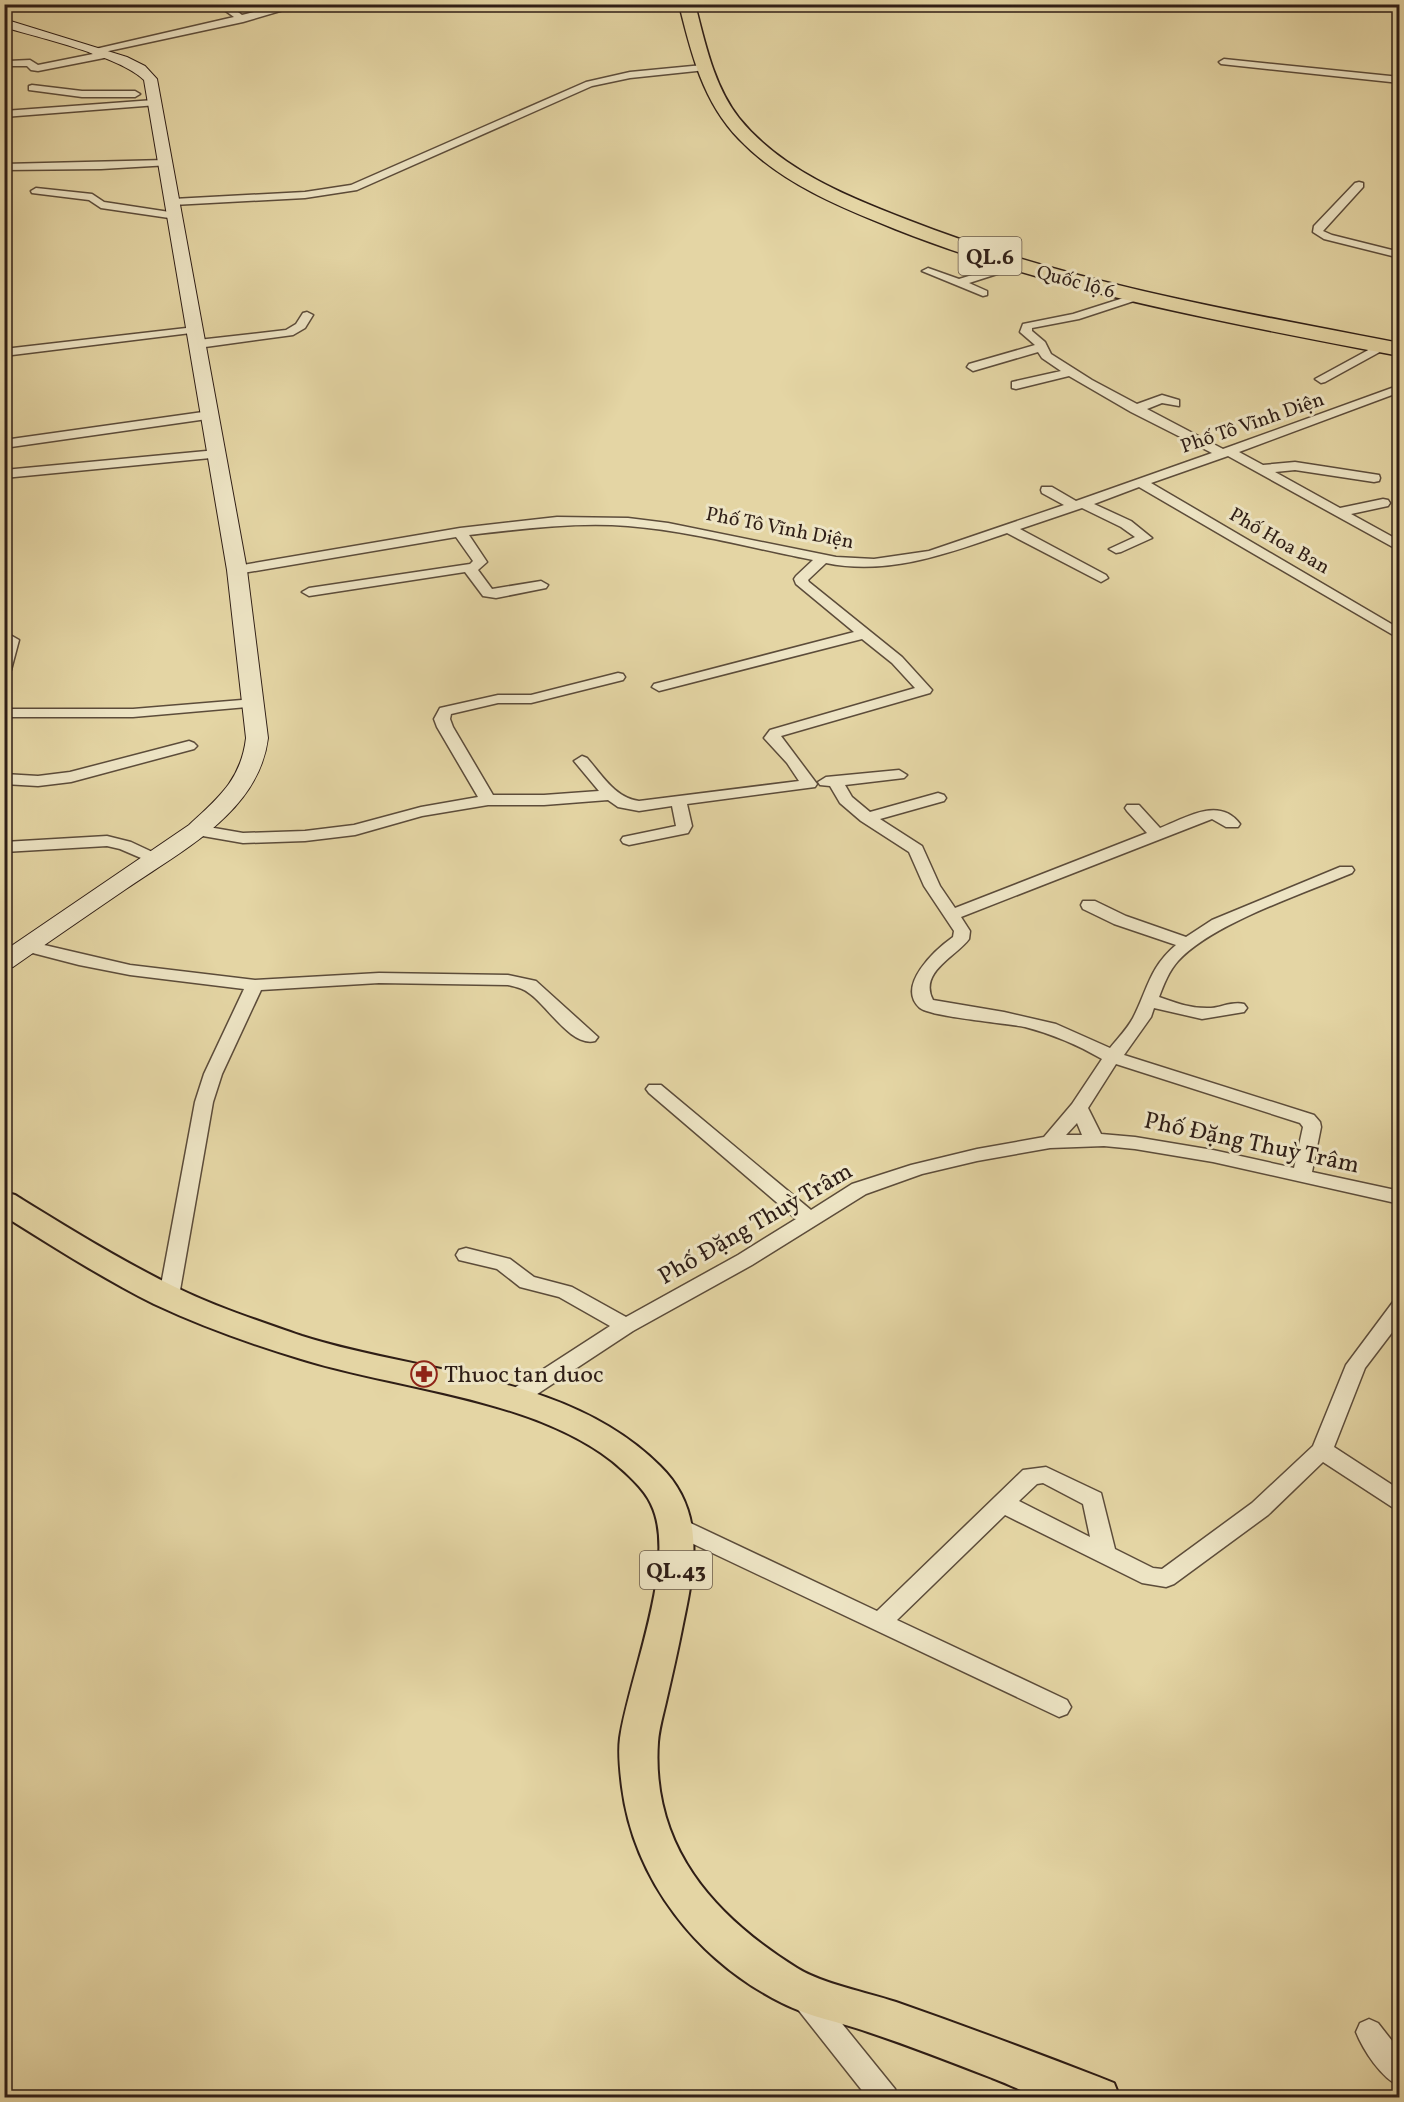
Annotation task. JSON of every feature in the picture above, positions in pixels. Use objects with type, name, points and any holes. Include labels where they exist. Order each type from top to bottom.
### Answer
[{"type":"highway","name":"Quốc lộ 6","points":[[687,4],[703,68],[718,101],[733,122],[746,137],[791,170],[856,206],[906,227],[1015,265],[1136,297],[1391,348]]},
{"type":"main road","name":"QL.43","points":[[4,1202],[117,1269],[216,1317],[317,1352],[512,1400],[554,1413],[590,1430],[638,1462],[661,1490],[669,1506],[678,1547],[676,1574],[639,1740],[639,1778],[646,1821],[659,1857],[677,1888],[699,1916],[730,1946],[801,1992],[863,2010],[1099,2097]]},
{"type":"street","points":[[220,4],[243,19]]},
{"type":"street","points":[[8,64],[30,63],[34,68],[38,68],[243,19],[271,7],[300,4]]},
{"type":"street","points":[[4,23],[99,53],[140,69],[150,79],[237,570],[254,703],[256,756],[249,772],[222,807],[197,830],[4,962]]},
{"type":"street","points":[[1224,62],[1400,80]]},
{"type":"street","points":[[36,191],[92,197],[101,205],[174,209],[353,188],[589,84],[630,75],[703,68]]},
{"type":"street","points":[[32,88],[153,99]]},
{"type":"street","points":[[4,114],[40,113],[153,99]]},
{"type":"street","points":[[4,167],[166,163]]},
{"type":"street","points":[[1359,185],[1318,228],[1318,232],[1328,237],[1400,255]]},
{"type":"street","points":[[959,283],[1015,265]]},
{"type":"street","points":[[928,271],[983,293]]},
{"type":"street","points":[[1136,297],[1076,317],[1027,326],[1026,332],[1039,342],[1046,356],[1136,409],[1262,469],[1400,547]]},
{"type":"street","points":[[4,353],[197,337],[288,333],[301,326],[307,315]]},
{"type":"street","points":[[973,367],[1041,347]]},
{"type":"street","points":[[1322,379],[1391,348]]},
{"type":"street","points":[[1016,385],[1072,372]]},
{"type":"street","name":"Phố Tô Vĩnh Diện","points":[[237,570],[459,532],[557,521],[628,522],[704,533],[822,560],[874,563],[909,559],[931,555],[1079,505],[1400,388]]},
{"type":"street","points":[[1136,409],[1162,399],[1175,403]]},
{"type":"street","points":[[4,444],[210,415]]},
{"type":"street","points":[[4,474],[217,454]]},
{"type":"street","points":[[1262,469],[1295,466],[1374,478]]},
{"type":"street","name":"Phố Hoa Ban","points":[[1139,482],[1400,635]]},
{"type":"street","points":[[1047,490],[1126,524],[1145,538],[1116,549]]},
{"type":"street","points":[[1337,513],[1383,503]]},
{"type":"street","points":[[1009,529],[1101,578]]},
{"type":"street","points":[[309,592],[470,568],[480,562],[459,532]]},
{"type":"street","points":[[809,784],[793,760],[772,738],[775,733],[925,690],[897,660],[803,584],[801,579],[822,560]]},
{"type":"street","points":[[470,568],[488,593],[496,594],[541,585]]},
{"type":"street","points":[[659,687],[865,634]]},
{"type":"street","points":[[4,670],[12,640]]},
{"type":"street","points":[[488,800],[445,727],[442,719],[445,711],[498,699],[531,699],[618,677]]},
{"type":"street","points":[[4,712],[122,713],[254,703]]},
{"type":"street","points":[[4,778],[38,781],[71,777],[189,746]]},
{"type":"street","points":[[582,760],[611,795],[624,804],[639,806],[899,775]]},
{"type":"street","points":[[835,781],[846,800],[867,818],[916,849],[932,886],[963,936],[939,955],[929,968],[921,988],[921,1000],[924,1004],[935,1008],[1017,1020],[1063,1033],[1095,1046],[1112,1057],[1307,1119],[1311,1122],[1312,1127],[1301,1177]]},
{"type":"street","points":[[197,830],[243,838],[305,836],[355,830],[421,812],[488,800],[544,800],[611,795]]},
{"type":"street","points":[[867,818],[938,798]]},
{"type":"street","points":[[629,840],[682,830],[684,826],[679,802]]},
{"type":"street","points":[[1133,808],[1158,835]]},
{"type":"street","points":[[952,915],[1210,814],[1219,815],[1232,824]]},
{"type":"street","points":[[4,847],[107,841],[125,845],[155,859]]},
{"type":"street","points":[[1050,1142],[1079,1108],[1112,1057],[1142,1017],[1157,979],[1171,958],[1188,943],[1218,924],[1346,870]]},
{"type":"street","points":[[1089,905],[1120,920],[1188,943]]},
{"type":"street","points":[[27,946],[79,960],[130,970],[255,985],[379,978],[508,980],[530,985],[560,1014],[589,1036]]},
{"type":"street","points":[[169,1296],[204,1102],[225,1045],[255,985]]},
{"type":"street","points":[[1149,1000],[1199,1015],[1218,1014],[1238,1008]]},
{"type":"street","points":[[655,1089],[809,1219]]},
{"type":"street","points":[[1079,1108],[1094,1140]]},
{"type":"street","name":"Phố Đặng Thuỳ Trâm","points":[[512,1400],[626,1326],[745,1260],[859,1189],[888,1178],[967,1157],[1050,1142],[1094,1140],[1135,1143],[1179,1149],[1400,1198]]},
{"type":"street","points":[[466,1255],[503,1264],[527,1282],[565,1292],[626,1326]]},
{"type":"street","points":[[1004,1504],[1150,1577],[1166,1578],[1260,1509],[1322,1450],[1356,1365],[1400,1307]]},
{"type":"street","points":[[1322,1450],[1400,1501]]},
{"type":"street","points":[[879,1623],[1031,1476],[1046,1475],[1089,1494],[1095,1503],[1105,1555]]},
{"type":"street","points":[[674,1525],[1059,1707]]},
{"type":"street","points":[[801,1992],[885,2097]]},
{"type":"street","points":[[1369,2031],[1400,2073]]},
{"type":"place","name":"Thuoc tan duoc","points":[[424,1374]]}]
